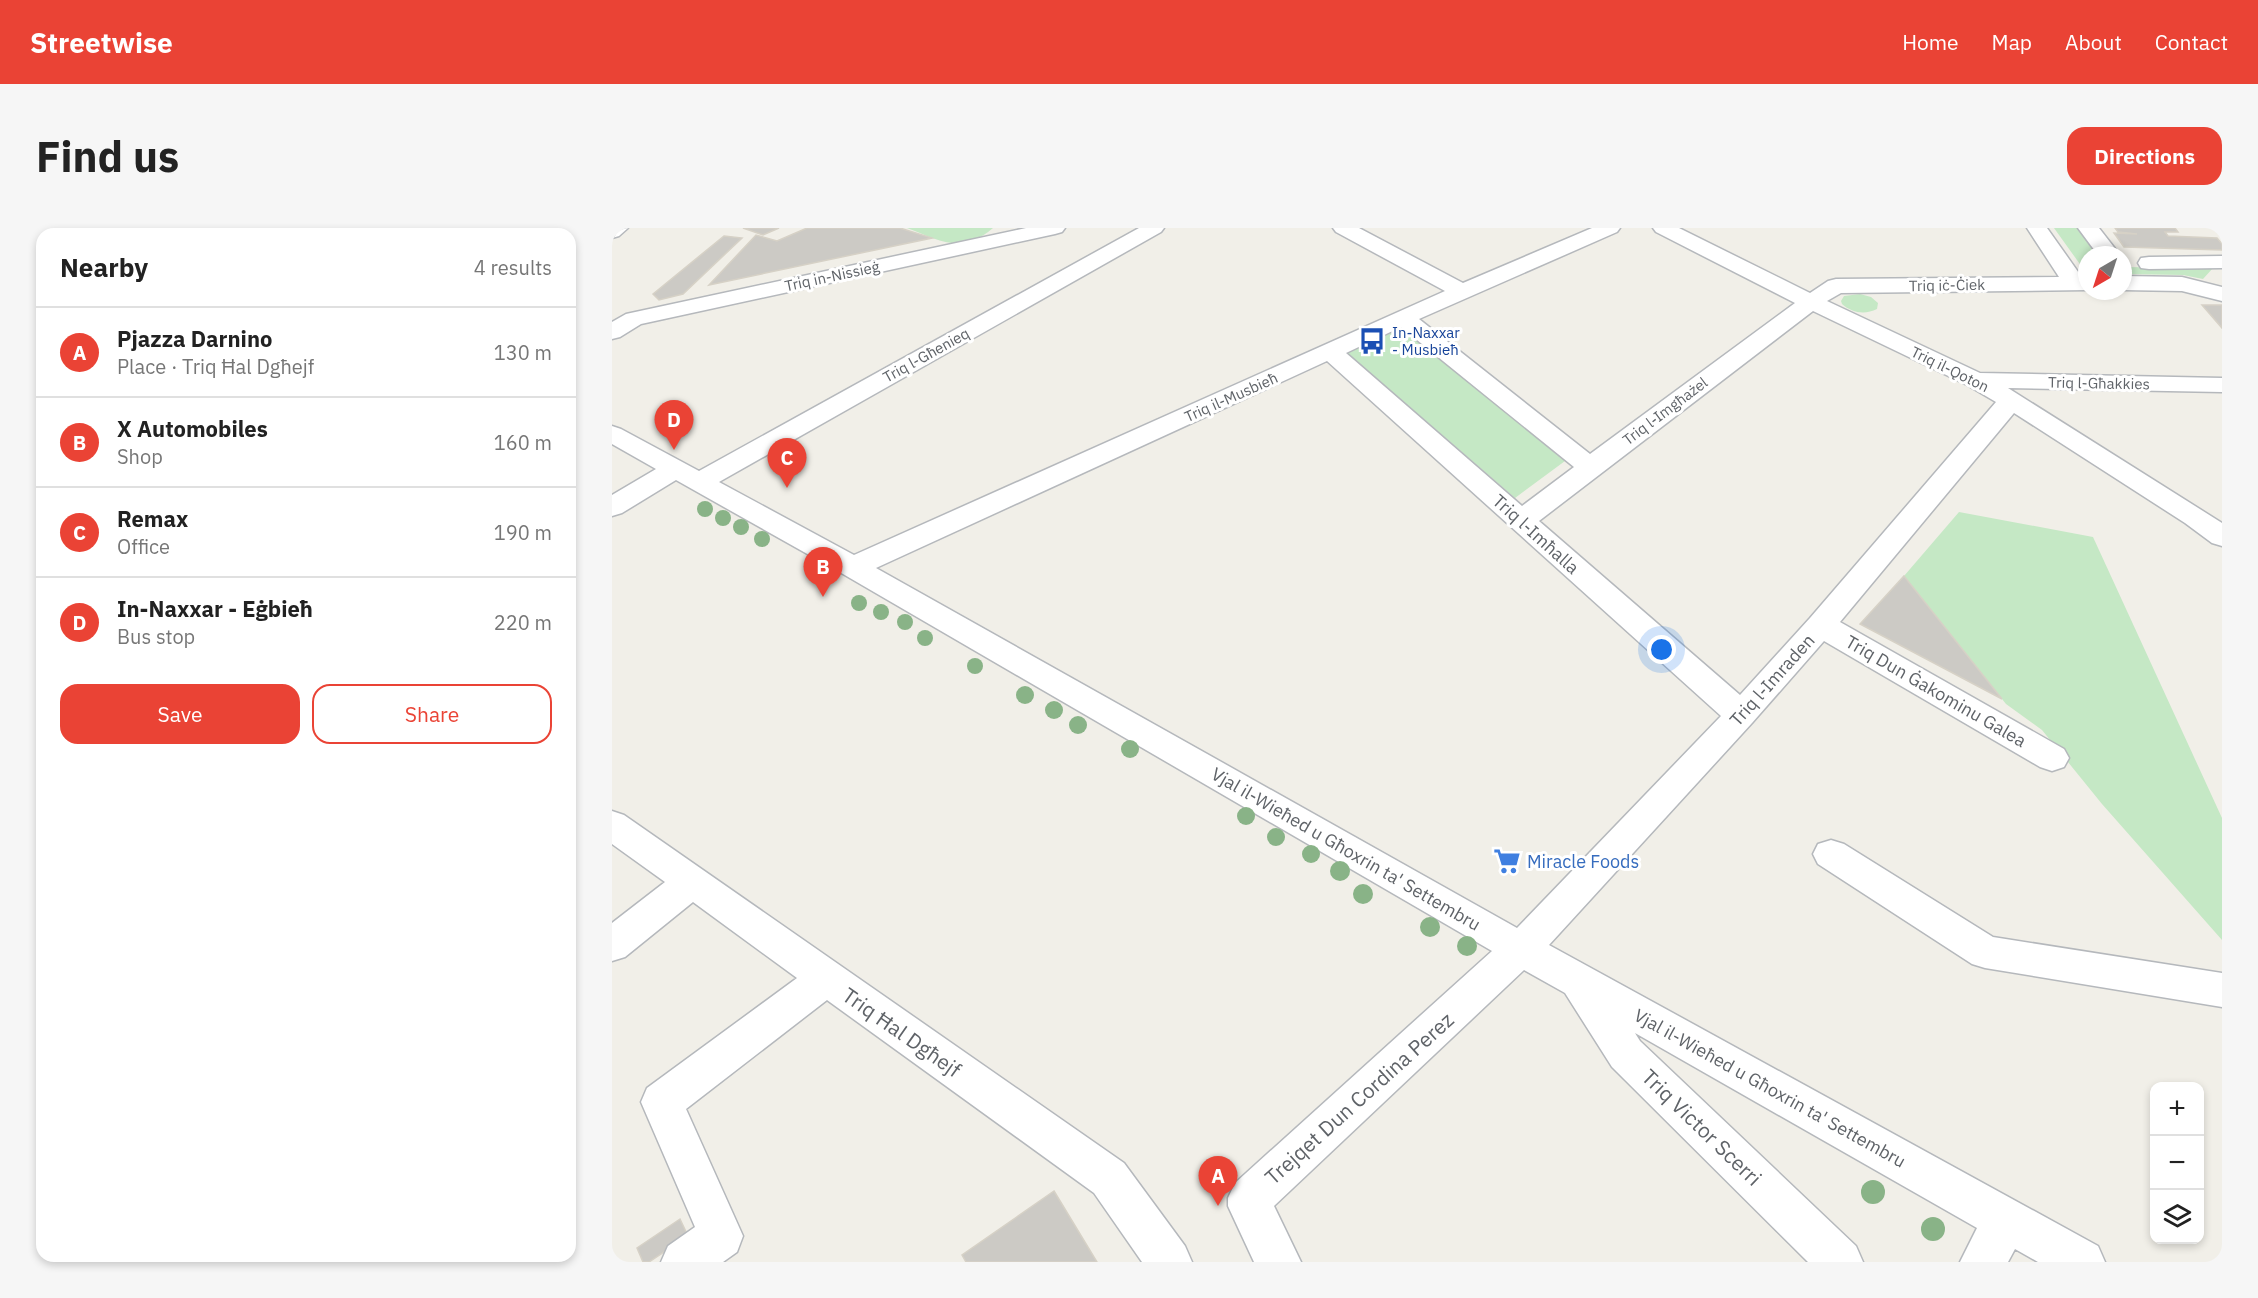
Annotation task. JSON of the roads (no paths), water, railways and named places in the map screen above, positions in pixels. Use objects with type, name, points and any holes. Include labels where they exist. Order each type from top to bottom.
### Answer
[{"type":"street","points":[[612,232],[618,228]]},
{"type":"street","name":"Triq in-Nissieġ","points":[[612,332],[634,319],[1055,228]]},
{"type":"street","name":"Triq l-Għenieq","points":[[699,482],[1154,228]]},
{"type":"street","points":[[1343,228],[1462,291]]},
{"type":"street","name":"Triq il-Musbieħ","points":[[853,567],[1462,291],[1610,228]]},
{"type":"street","name":"Triq il-Qoton","points":[[1663,228],[1811,302],[1976,380],[2195,517],[2222,537]]},
{"type":"street","points":[[2037,228],[2078,279]]},
{"type":"street","points":[[2088,228],[2102,246]]},
{"type":"street","points":[[2132,264],[2222,262]]},
{"type":"street","name":"Triq iċ-Ċiek","points":[[1811,302],[1836,286],[2078,283]]},
{"type":"street","points":[[2132,283],[2182,284],[2219,292]]},
{"type":"street","name":"Triq l-Imgħażel","points":[[1521,521],[1811,302]]},
{"type":"street","points":[[1404,318],[1590,467]]},
{"type":"street","name":"Triq l-Imħalla","points":[[1331,352],[1741,716]]},
{"type":"street","name":"Triq l-Għakkies","points":[[1976,380],[2222,386]]},
{"type":"street","name":"Triq l-Imraden","points":[[1521,949],[1741,716],[2011,400]]},
{"type":"street","name":"Vjal il-Wieħed u Għoxrin ta' Settembru","points":[[612,434],[853,567],[1521,949],[2082,1262]]},
{"type":"street","points":[[612,507],[674,470]]},
{"type":"street","points":[[2195,517],[2222,516]]},
{"type":"street","name":"Triq Dun Ġakominu Galea","points":[[1821,624],[2052,758]]},
{"type":"street","name":"Triq Ħal Dgħejf","points":[[612,825],[1109,1178],[1169,1262]]},
{"type":"street","points":[[1831,854],[1985,952],[2222,990]]},
{"type":"street","points":[[612,945],[693,881]]},
{"type":"street","name":"Trejqet Dun Cordina Perez","points":[[1278,1262],[1250,1206],[1250,1198],[1521,949]]},
{"type":"street","points":[[684,1262],[721,1236],[662,1102],[826,978]]},
{"type":"street","name":"Triq Victor Scerri","points":[[1577,980],[1626,1053],[1840,1262]]},
{"type":"street","points":[[1983,1262],[2006,1220]]},
{"type":"place","name":"In-Naxxar - Musbieħ","points":[[1372,341]]},
{"type":"place","name":"In-Naxxar - Eġbieħ","points":[[674,450]]},
{"type":"place","name":"Remax","points":[[787,488]]},
{"type":"place","name":"X Automobiles","points":[[823,597]]},
{"type":"place","name":"Miracle Foods","points":[[1507,861]]},
{"type":"place","name":"Pjazza Darnino","points":[[1218,1206]]}]
